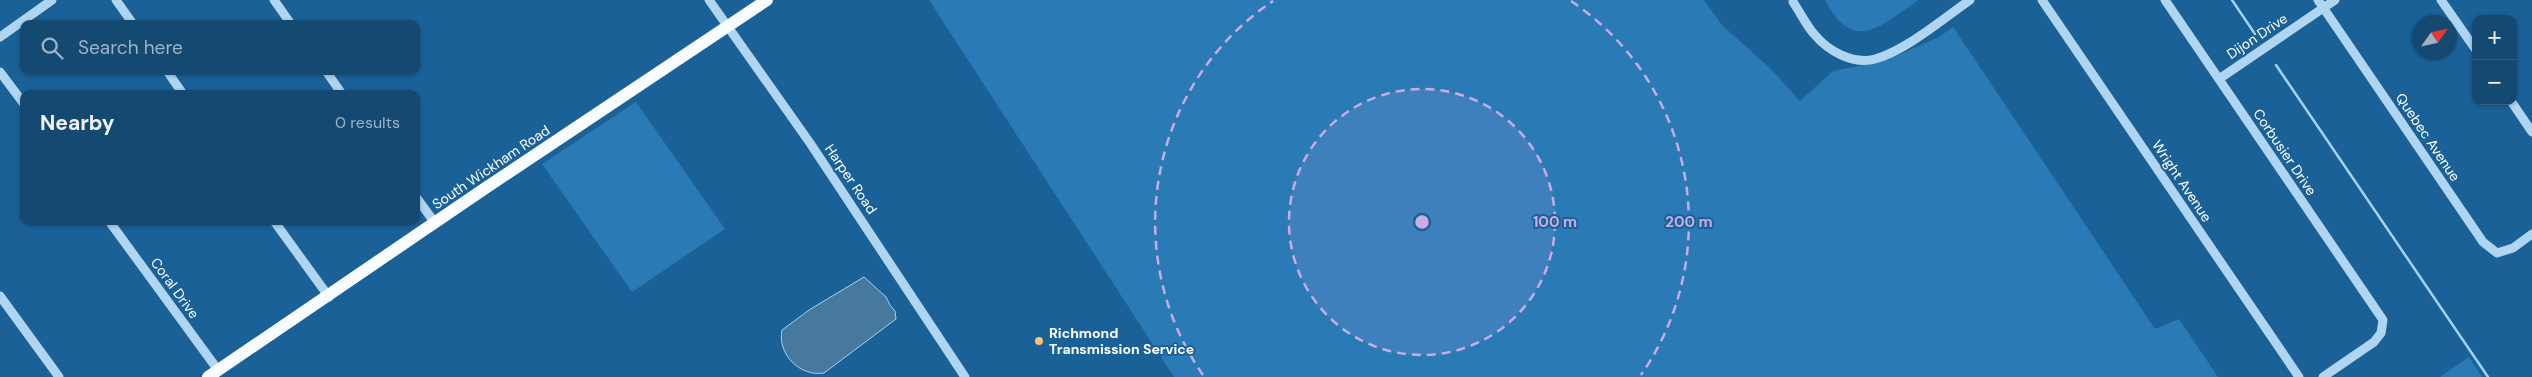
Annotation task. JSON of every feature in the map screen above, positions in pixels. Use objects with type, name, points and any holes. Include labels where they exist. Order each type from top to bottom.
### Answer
[{"type":"main road","name":"South Wickham Road","points":[[213,374],[767,0]]},
{"type":"street","points":[[24,20],[52,0]]},
{"type":"street","points":[[116,0],[130,20]]},
{"type":"street","points":[[274,0],[288,20]]},
{"type":"street","name":"Harper Road","points":[[708,0],[810,143],[965,377]]},
{"type":"street","points":[[1793,2],[1814,34],[1837,54],[1856,59],[1874,60],[1896,51],[1970,0]]},
{"type":"street","name":"Wright Avenue","points":[[2042,0],[2299,377]]},
{"type":"street","name":"Corbusier Drive","points":[[2165,0],[2383,320],[2381,333],[2374,342],[2323,377]]},
{"type":"street","name":"Quebec Avenue","points":[[2318,0],[2483,242],[2497,253],[2513,248],[2532,234]]},
{"type":"street","name":"Dijon Drive","points":[[2219,79],[2335,0]]},
{"type":"street","points":[[2441,0],[2472,44]]},
{"type":"street","points":[[0,37],[20,23]]},
{"type":"street","points":[[0,72],[20,99]]},
{"type":"street","points":[[170,75],[180,90]]},
{"type":"street","points":[[329,75],[339,90]]},
{"type":"street","points":[[2514,105],[2532,132]]},
{"type":"street","points":[[420,202],[435,223]]},
{"type":"street","name":"Coral Drive","points":[[112,225],[213,374]]},
{"type":"street","points":[[277,225],[329,296]]},
{"type":"street","points":[[0,296],[59,377]]},
{"type":"shaded area","points":[[929,0],[1704,0],[1722,25],[1772,70],[1800,101],[1833,71],[1885,61],[1939,37],[1953,27],[2155,329],[2179,319],[2218,377],[1174,377]]},
{"type":"shaded area","points":[[1825,0],[1918,0],[1879,26],[1857,31],[1846,27],[1835,17]]},
{"type":"shaded area","points":[[636,102],[725,229],[632,292],[542,164]]},
{"type":"shaded area","points":[[864,277],[886,297],[895,311],[896,319],[824,373],[807,371],[792,362],[783,347],[781,339],[782,330],[809,310]]},
{"type":"shaded area","points":[[2469,357],[2482,377],[2440,377]]},
{"type":"waterway","points":[[2232,0],[2255,34]]},
{"type":"waterway","points":[[2276,65],[2488,377]]},
{"type":"place","name":"Richmond Transmission Service","points":[[1039,341]]}]
